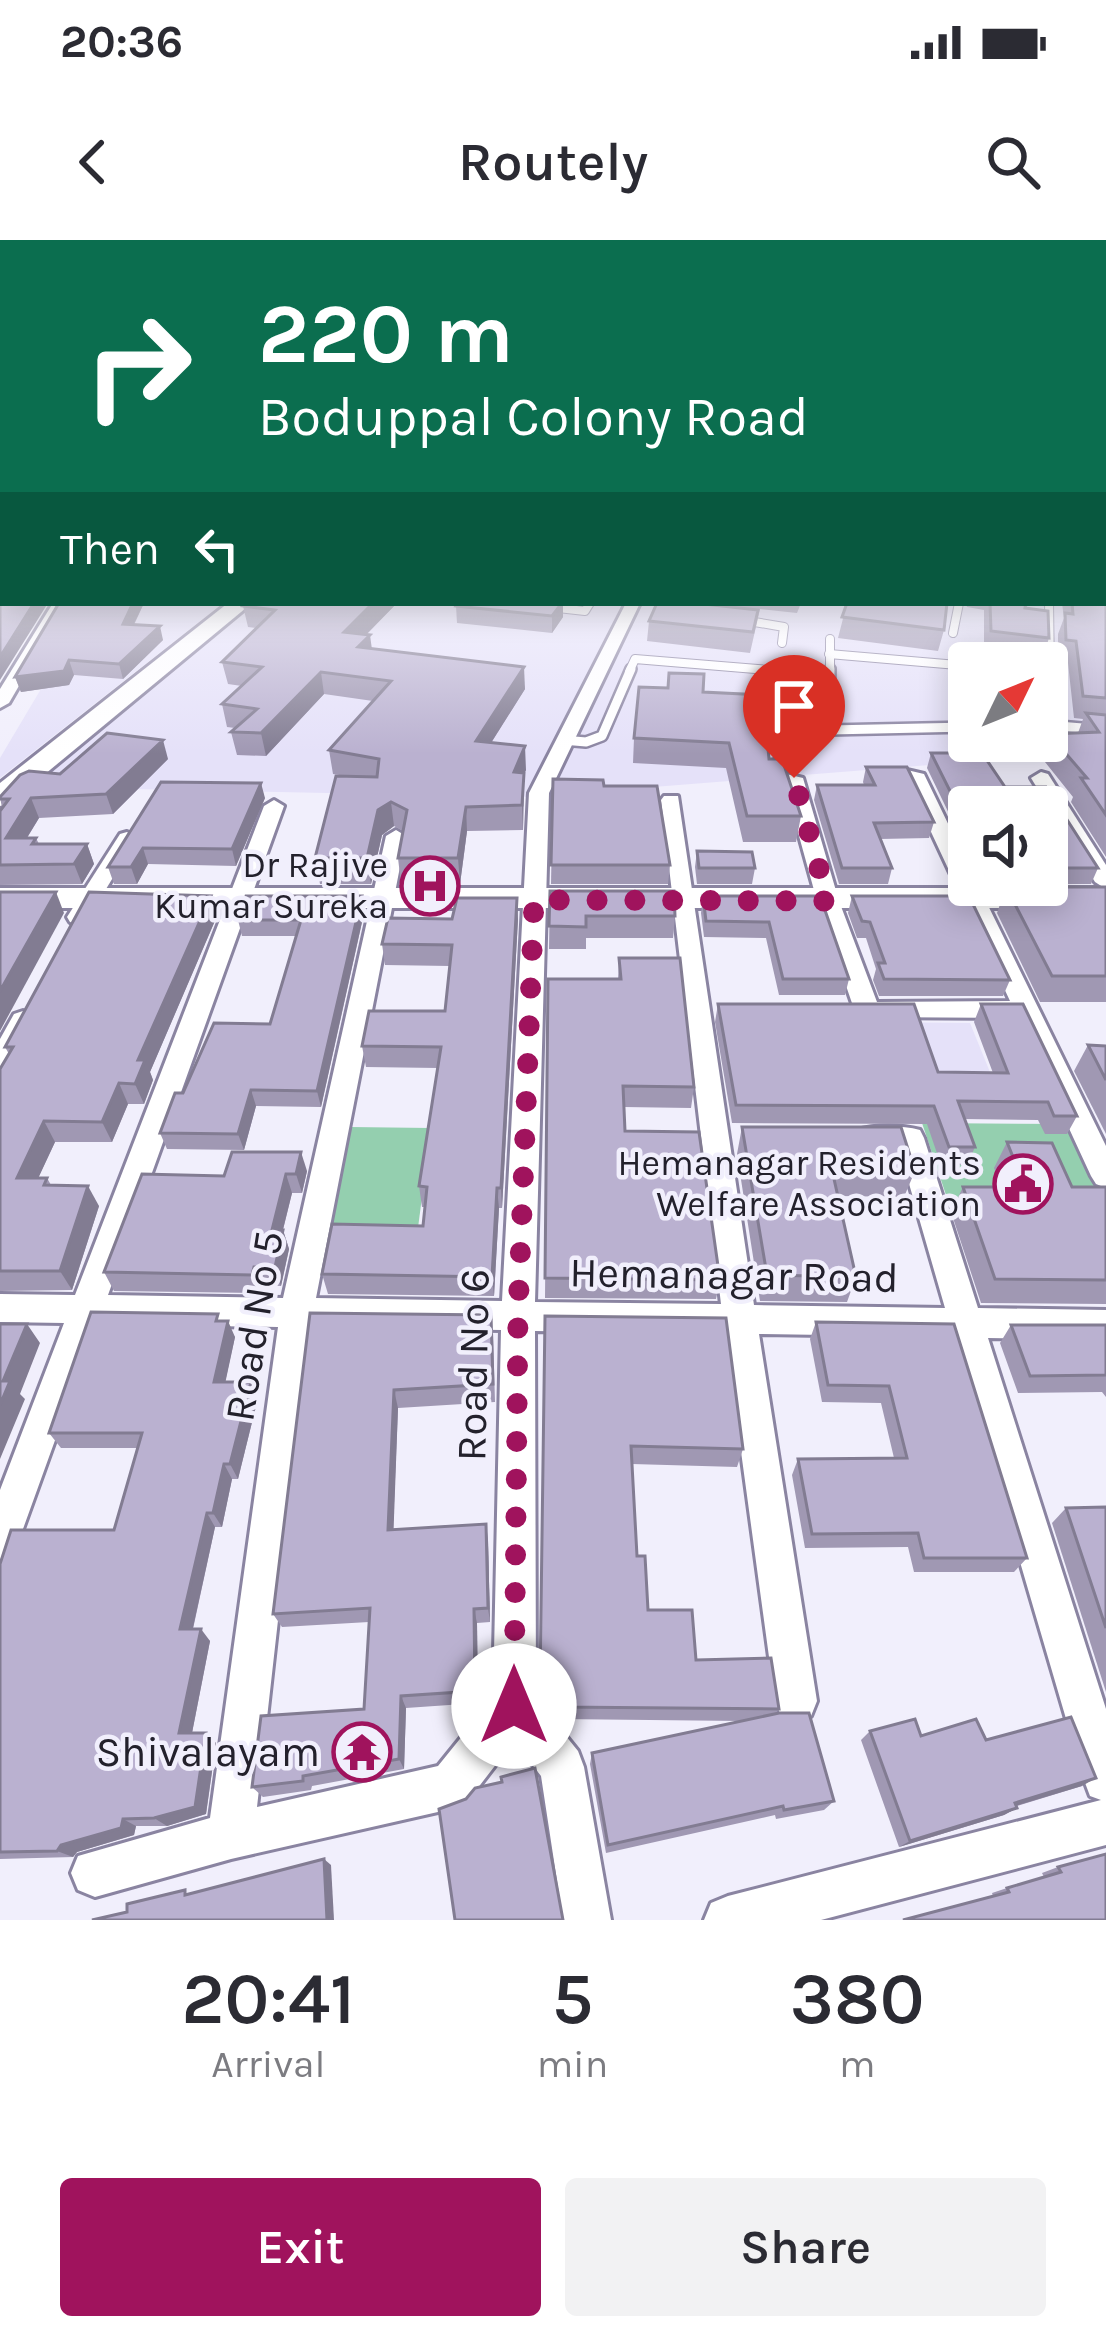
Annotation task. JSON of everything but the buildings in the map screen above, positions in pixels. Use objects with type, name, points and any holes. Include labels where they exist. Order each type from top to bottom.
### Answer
[{"type":"street","points":[[0,703],[58,606]]},
{"type":"street","points":[[0,797],[237,606]]},
{"type":"street","points":[[563,740],[637,606]]},
{"type":"street","name":"Road No 6","points":[[514,1706],[518,1314],[538,793],[563,740]]},
{"type":"street","points":[[786,771],[856,1008],[1027,1010]]},
{"type":"street","points":[[914,774],[948,845]]},
{"type":"street","points":[[1041,778],[1106,882]]},
{"type":"street","points":[[670,800],[683,900],[708,1007],[738,1318],[796,1701]]},
{"type":"street","points":[[0,1540],[274,806]]},
{"type":"street","points":[[66,940],[140,819]]},
{"type":"street","name":"Road No 5","points":[[231,1836],[297,1309],[396,836]]},
{"type":"street","points":[[0,898],[948,899]]},
{"type":"street","points":[[1068,898],[1106,898]]},
{"type":"street","points":[[977,906],[1106,1176]]},
{"type":"street","points":[[0,1064],[33,1002]]},
{"type":"street","points":[[844,1138],[910,1138],[1106,1780]]},
{"type":"street","name":"Hemanagar Road","points":[[0,1308],[1106,1325]]},
{"type":"street","points":[[95,1874],[231,1836],[451,1786],[514,1706],[562,1767],[587,1920]]},
{"type":"street","points":[[728,1920],[1106,1822]]},
{"type":"lane","points":[[558,608],[585,611],[588,606]]},
{"type":"lane","points":[[953,633],[958,606]]},
{"type":"lane","points":[[1048,642],[1049,606]]},
{"type":"lane","points":[[735,620],[784,627],[782,644]]},
{"type":"lane","points":[[830,639],[829,730],[839,734],[948,728]]},
{"type":"lane","points":[[829,654],[948,664]]},
{"type":"lane","points":[[563,740],[586,742],[602,736],[635,658],[789,670],[801,676],[786,771]]},
{"type":"lane","points":[[1068,726],[1106,730]]},
{"type":"shaded area","points":[[90,606],[219,606],[0,778],[0,758]]},
{"type":"shaded area","points":[[253,606],[1105,606],[1106,751],[1068,754],[1068,642],[948,642],[948,762],[968,762],[527,797],[31,787]]},
{"type":"shaded area","points":[[870,1022],[970,1023],[1009,1119],[900,1119]]},
{"type":"green space","points":[[922,1123],[1067,1124],[1104,1203],[948,1201]]},
{"type":"green space","points":[[350,1127],[431,1128],[416,1243],[328,1242]]},
{"type":"place","name":"Dr Rajive Kumar Sureka","points":[[430,886]]},
{"type":"place","name":"Hemanagar Residents Welfare Association","points":[[1023,1184]]},
{"type":"place","name":"Shivalayam","points":[[362,1752]]},
{"type":"route","points":[[514,1706],[518,1314],[534,900],[828,901],[794,778]]}]
